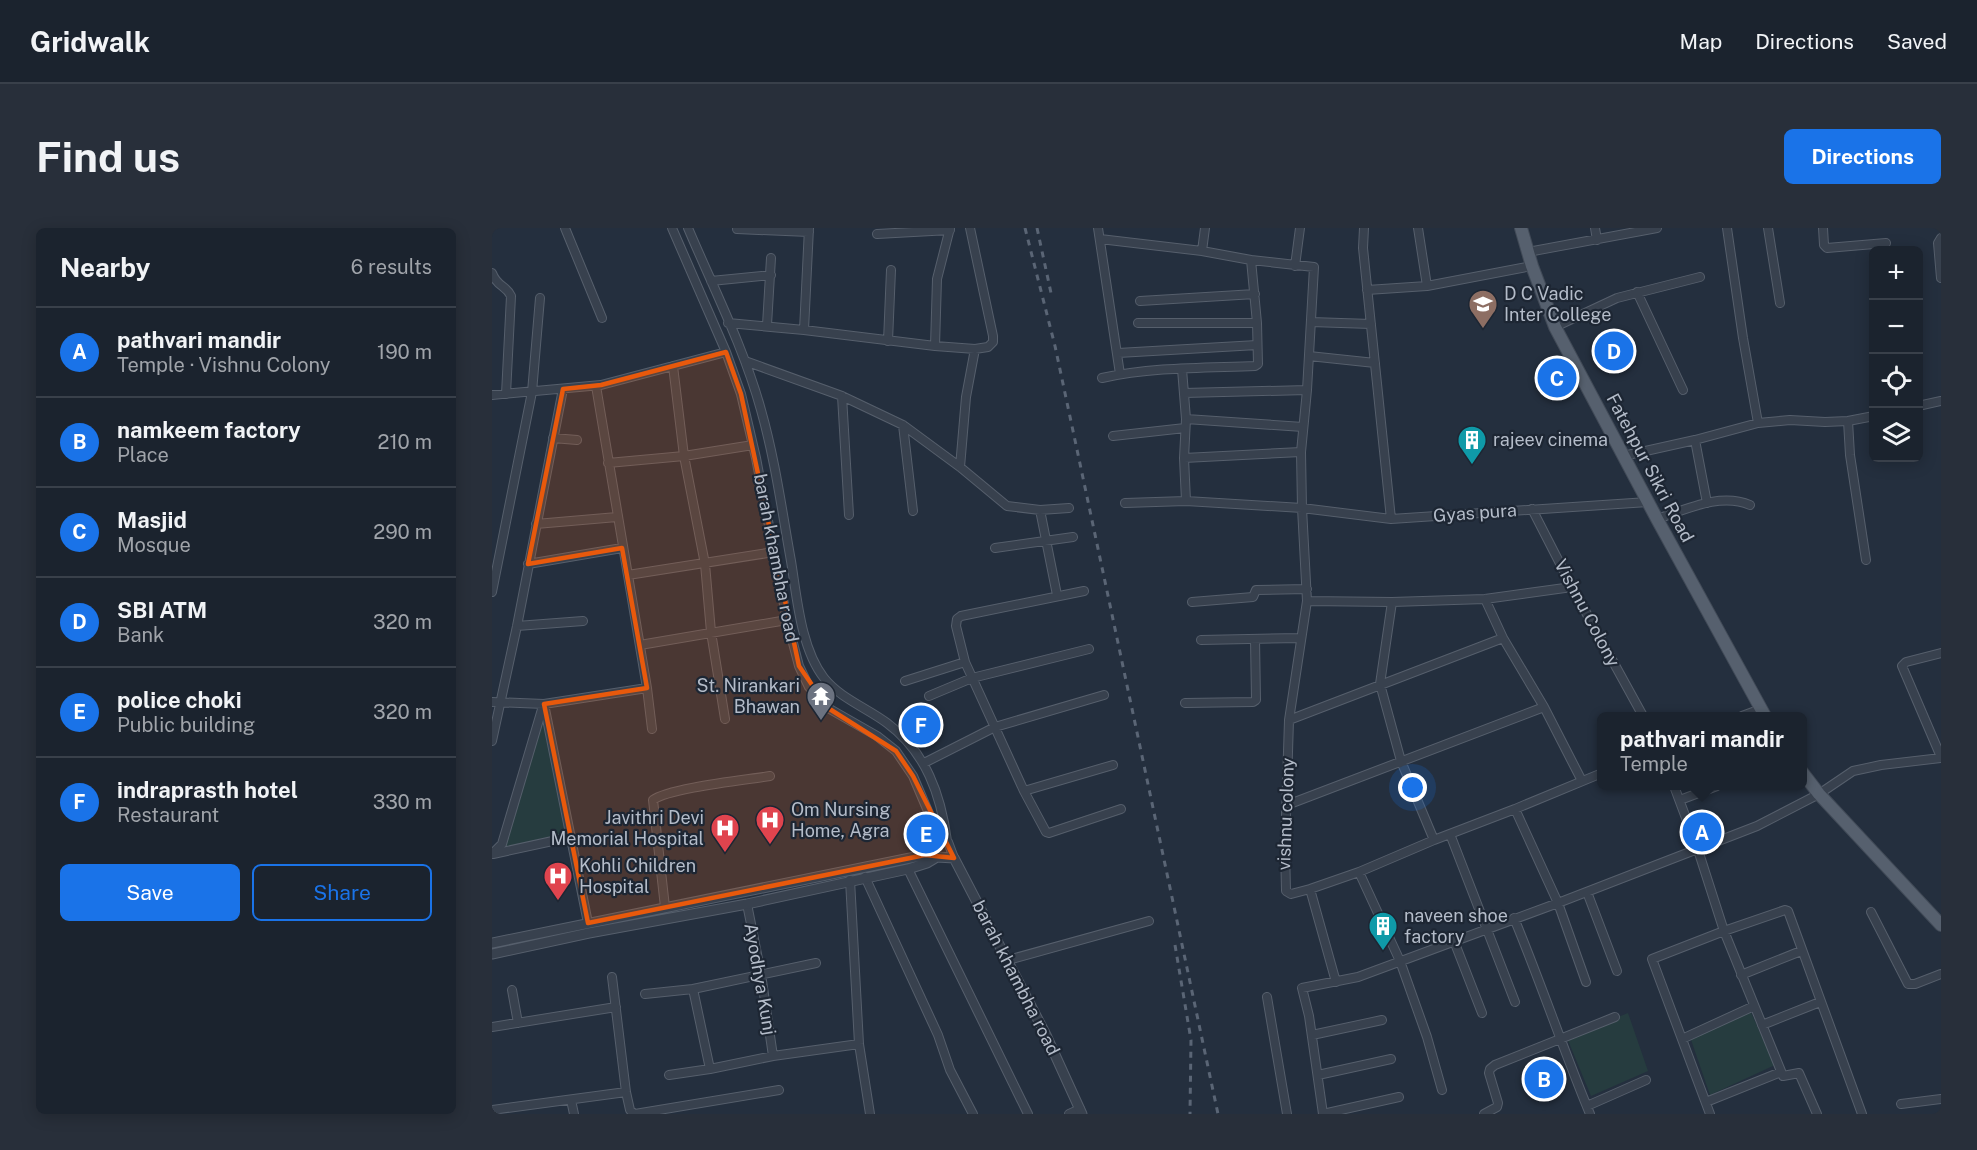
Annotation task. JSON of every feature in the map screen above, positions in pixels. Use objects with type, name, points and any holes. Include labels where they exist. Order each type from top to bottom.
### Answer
[{"type":"main road","name":"Fatehpur Sikri Road","points":[[1521,228],[1532,266],[1555,327],[1762,712]]},
{"type":"main road","points":[[1807,778],[1819,794],[1941,925]]},
{"type":"street","points":[[565,228],[602,318]]},
{"type":"street","name":"barah khambha road","points":[[672,228],[726,352],[741,394],[787,620],[799,666],[809,687],[828,708],[877,736],[896,751],[913,776],[930,816],[948,842]]},
{"type":"street","name":"barah khambha road","points":[[688,228],[745,361],[761,410],[779,493],[799,608],[813,660],[825,679],[887,723],[908,742],[924,762],[943,811],[948,842],[954,858],[1046,1035],[1081,1112]]},
{"type":"street","points":[[728,323],[768,325],[936,346],[975,349],[988,347],[992,345],[994,339],[970,228]]},
{"type":"street","points":[[1098,228],[1120,374]]},
{"type":"street","points":[[1202,251],[1205,228]]},
{"type":"street","points":[[1100,239],[1202,251],[1295,266],[1300,228]]},
{"type":"street","points":[[1364,228],[1363,248],[1391,519]]},
{"type":"street","points":[[1418,228],[1427,286]]},
{"type":"street","points":[[1595,228],[1597,240]]},
{"type":"street","points":[[1528,252],[1657,228]]},
{"type":"street","points":[[1727,228],[1758,423]]},
{"type":"street","points":[[1768,228],[1780,303]]},
{"type":"street","points":[[1822,228],[1824,245],[1827,248],[1886,243]]},
{"type":"street","points":[[738,229],[809,230],[804,330]]},
{"type":"street","points":[[877,234],[950,229],[937,279],[936,346]]},
{"type":"street","points":[[1940,240],[1941,278]]},
{"type":"street","points":[[768,325],[771,258]]},
{"type":"street","points":[[1102,378],[1120,374],[1258,364],[1257,322],[1251,260]]},
{"type":"street","name":"vishnu colony","points":[[1295,266],[1314,267],[1301,452],[1307,601],[1289,720],[1285,888],[1288,893],[1292,894],[1310,890],[1597,775]]},
{"type":"street","points":[[1367,290],[1427,286],[1532,266]]},
{"type":"street","points":[[888,341],[891,270]]},
{"type":"street","points":[[492,273],[495,281],[511,296],[506,394]]},
{"type":"street","points":[[711,281],[771,275]]},
{"type":"street","points":[[1555,327],[1617,298],[1700,277]]},
{"type":"street","points":[[1637,292],[1683,390]]},
{"type":"street","points":[[1140,302],[1255,294]]},
{"type":"street","points":[[492,592],[532,392],[540,298]]},
{"type":"street","points":[[1138,323],[1257,322]]},
{"type":"street","points":[[1311,322],[1371,324]]},
{"type":"street","points":[[1118,353],[1257,345]]},
{"type":"street","points":[[960,467],[966,397],[975,349]]},
{"type":"street","points":[[492,395],[596,386],[726,352]]},
{"type":"street","points":[[1309,356],[1375,363]]},
{"type":"street","points":[[745,361],[842,396],[903,425],[960,467],[1007,506],[1040,510],[1069,508]]},
{"type":"street","points":[[673,366],[684,456],[705,564],[711,632],[725,719]]},
{"type":"street","points":[[1182,369],[1186,419],[1184,458],[1186,501]]},
{"type":"street","points":[[596,386],[652,729]]},
{"type":"street","points":[[492,741],[496,702],[517,626],[563,388]]},
{"type":"street","points":[[1184,393],[1307,390]]},
{"type":"street","points":[[842,396],[849,515]]},
{"type":"street","points":[[1923,405],[1941,402]]},
{"type":"street","points":[[1623,456],[1758,423],[1790,420],[1848,422],[1869,417]]},
{"type":"street","points":[[1186,419],[1303,427]]},
{"type":"street","points":[[1848,422],[1850,455],[1866,560]]},
{"type":"street","points":[[903,425],[913,511]]},
{"type":"street","points":[[1113,436],[1185,428]]},
{"type":"street","points":[[553,438],[577,440]]},
{"type":"street","points":[[1695,440],[1707,503]]},
{"type":"street","points":[[608,463],[684,456],[753,445]]},
{"type":"street","points":[[1184,458],[1301,452]]},
{"type":"street","points":[[1657,519],[1707,503],[1735,500],[1750,505]]},
{"type":"street","name":"Gyas pura","points":[[1125,503],[1186,501],[1302,508],[1391,519],[1648,502]]},
{"type":"street","name":"Vishnu Colony","points":[[1532,509],[1640,712]]},
{"type":"street","points":[[1040,510],[1057,595]]},
{"type":"street","points":[[536,524],[617,517]]},
{"type":"street","points":[[995,548],[1073,537]]},
{"type":"street","points":[[528,564],[622,548]]},
{"type":"street","points":[[628,575],[774,552]]},
{"type":"street","points":[[1307,601],[1392,602],[1485,599],[1572,587]]},
{"type":"street","points":[[1192,602],[1253,597],[1256,590],[1307,590]]},
{"type":"street","points":[[1084,591],[961,616],[957,619],[956,626],[965,662],[1046,832],[1049,833],[1121,810]]},
{"type":"street","points":[[1485,599],[1503,638],[1544,707],[1582,781]]},
{"type":"street","points":[[1392,602],[1380,684],[1401,761],[1434,840]]},
{"type":"street","points":[[640,645],[787,620]]},
{"type":"street","points":[[517,626],[583,621]]},
{"type":"street","points":[[1201,640],[1300,638]]},
{"type":"street","points":[[1289,720],[1503,638]]},
{"type":"street","points":[[1185,703],[1256,700],[1255,639]]},
{"type":"street","points":[[929,696],[972,678],[1089,649]]},
{"type":"street","points":[[1399,1097],[1323,1114],[1312,1035],[1302,988],[1358,977],[1698,850],[1757,826],[1819,794],[1852,771],[1941,757],[1902,666],[1906,662],[1941,653]]},
{"type":"street","points":[[904,681],[965,662]]},
{"type":"street","points":[[496,702],[544,704],[647,688]]},
{"type":"street","points":[[924,762],[995,728],[1104,694]]},
{"type":"street","points":[[544,704],[588,923]]},
{"type":"street","points":[[492,854],[502,844],[544,704]]},
{"type":"street","points":[[1287,805],[1544,707]]},
{"type":"street","points":[[1024,790],[1113,765]]},
{"type":"street","points":[[665,907],[653,800],[658,796],[689,789],[770,776]]},
{"type":"street","points":[[1676,790],[1724,931],[1781,1072],[1784,1077],[1799,1073],[1817,1114]]},
{"type":"street","points":[[1680,800],[1706,790]]},
{"type":"street","points":[[1515,809],[1558,903],[1587,982]]},
{"type":"street","points":[[1450,834],[1515,1002]]},
{"type":"street","points":[[492,854],[571,837]]},
{"type":"street","points":[[492,943],[925,855],[954,858]]},
{"type":"street","points":[[492,954],[589,933],[747,904],[909,869],[937,857]]},
{"type":"street","points":[[909,869],[1028,1114]]},
{"type":"street","points":[[1359,872],[1400,961],[1442,1090]]},
{"type":"street","points":[[864,877],[938,1035],[950,1070],[973,1114]]},
{"type":"street","points":[[850,880],[860,1044],[870,1114]]},
{"type":"street","points":[[1310,890],[1336,982]]},
{"type":"street","points":[[1587,892],[1617,971]]},
{"type":"street","name":"Ayodhya Kunj","points":[[669,1075],[773,1056],[761,974],[747,904]]},
{"type":"street","points":[[1710,1114],[1652,959],[1787,910],[1862,1114]]},
{"type":"street","points":[[1871,912],[1908,984],[1915,984],[1941,974]]},
{"type":"street","points":[[1514,918],[1590,1114]]},
{"type":"street","points":[[1008,960],[1149,921]]},
{"type":"street","points":[[1454,941],[1482,1013]]},
{"type":"street","points":[[1741,975],[1801,951]]},
{"type":"street","points":[[645,994],[693,988],[816,963]]},
{"type":"street","points":[[612,977],[626,1092],[630,1110],[635,1114],[779,1090]]},
{"type":"street","points":[[693,988],[710,1069]]},
{"type":"street","points":[[512,990],[518,1023]]},
{"type":"street","points":[[1267,997],[1287,1114]]},
{"type":"street","points":[[1762,1025],[1820,1002]]},
{"type":"street","points":[[1682,1039],[1754,1006]]},
{"type":"street","points":[[492,1027],[616,1007]]},
{"type":"street","points":[[1484,1114],[1497,1107],[1498,1103],[1489,1073],[1495,1065],[1615,1017]]},
{"type":"street","points":[[1312,1035],[1382,1020]]},
{"type":"street","points":[[773,1056],[860,1044]]},
{"type":"street","points":[[1318,1074],[1391,1059]]},
{"type":"street","points":[[1706,1102],[1781,1072]]},
{"type":"street","points":[[1587,1106],[1646,1080]]},
{"type":"street","points":[[492,1110],[512,1111],[626,1092]]},
{"type":"street","points":[[1901,1104],[1941,1099]]},
{"type":"street","points":[[571,1100],[574,1114]]},
{"type":"street","points":[[1070,1114],[1081,1112]]},
{"type":"highlighted area","points":[[726,352],[741,394],[799,666],[828,708],[896,751],[913,776],[954,858],[925,855],[588,923],[544,704],[647,688],[622,548],[528,564],[563,389],[601,385]]},
{"type":"green space","points":[[544,715],[567,838],[511,849],[504,847]]},
{"type":"green space","points":[[1747,1004],[1775,1065],[1710,1095],[1688,1031]]},
{"type":"green space","points":[[1628,1013],[1648,1071],[1591,1096],[1567,1038]]},
{"type":"railway","points":[[1025,228],[1055,346],[1218,1114]]},
{"type":"railway","points":[[1037,228],[1051,293]]},
{"type":"railway","points":[[1175,945],[1191,1040],[1190,1114]]},
{"type":"place","name":"D C Vadic Inter College","points":[[1483,330]]},
{"type":"place","name":"SBI ATM","points":[[1614,351]]},
{"type":"place","name":"Masjid","points":[[1557,378]]},
{"type":"place","name":"rajeev cinema","points":[[1472,466]]},
{"type":"place","name":"St. Nirankari Bhawan","points":[[821,722]]},
{"type":"place","name":"indraprasth hotel","points":[[921,725]]},
{"type":"place","name":"pathvari mandir","points":[[1702,832]]},
{"type":"place","name":"police choki","points":[[926,834]]},
{"type":"place","name":"Om Nursing Home, Agra","points":[[770,846]]},
{"type":"place","name":"Javithri Devi Memorial Hospital","points":[[725,854]]},
{"type":"place","name":"Kohli Children Hospital","points":[[558,902]]},
{"type":"place","name":"naveen shoe factory","points":[[1383,952]]},
{"type":"place","name":"namkeem factory","points":[[1544,1079]]}]
